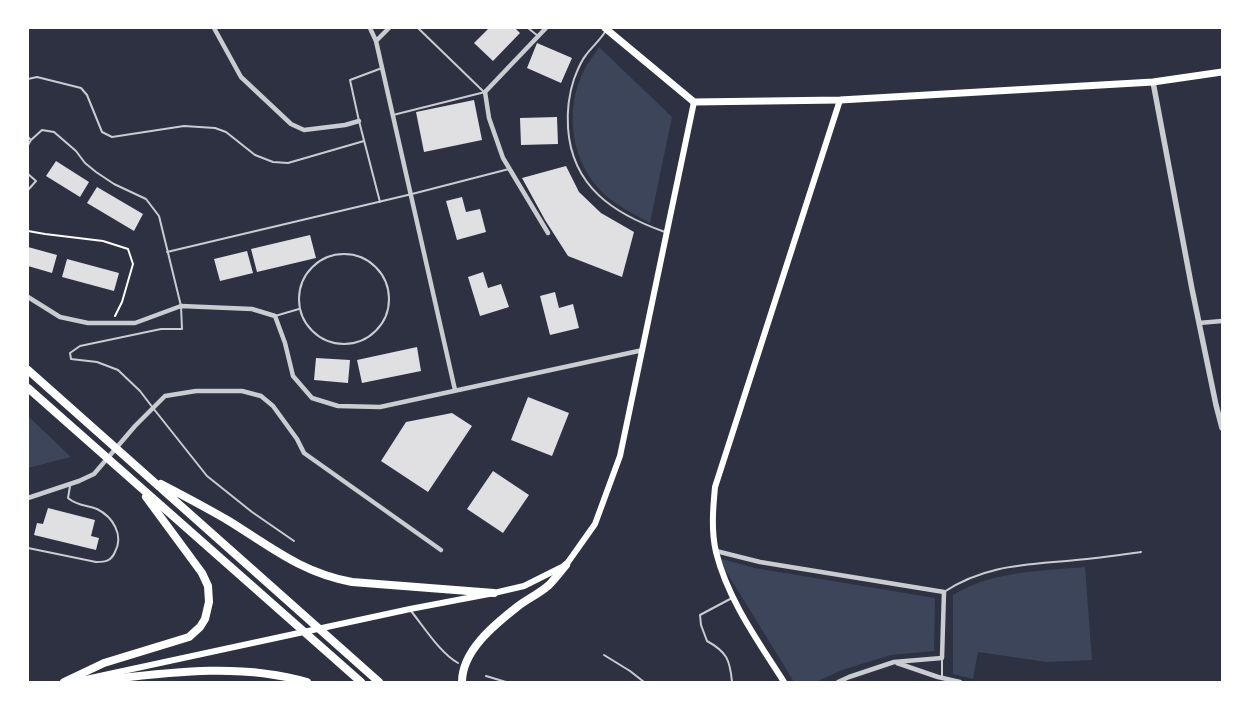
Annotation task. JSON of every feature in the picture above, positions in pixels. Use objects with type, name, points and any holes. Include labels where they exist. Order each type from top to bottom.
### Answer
[{"type":"highway","points":[[606,28],[694,102],[840,100],[1153,82],[1222,72]]},
{"type":"highway","points":[[28,370],[379,682]]},
{"type":"highway","points":[[28,388],[361,682]]},
{"type":"highway","points":[[150,478],[228,521],[305,568],[352,582],[494,593]]},
{"type":"highway","points":[[64,682],[104,663],[189,637],[200,627],[205,619],[209,602],[208,586],[202,573],[138,485]]},
{"type":"highway","points":[[462,682],[467,661],[487,634],[517,607],[549,586],[566,565]]},
{"type":"highway","points":[[85,682],[178,672],[209,671],[266,673],[307,682]]},
{"type":"main road","points":[[784,682],[732,598],[716,551],[713,520],[715,487],[840,100]]},
{"type":"main road","points":[[72,682],[524,586],[566,565],[595,524],[620,456],[694,102]]},
{"type":"street","points":[[214,28],[241,77],[291,124],[304,130],[345,125],[358,121]]},
{"type":"street","points":[[370,28],[376,41],[456,390]]},
{"type":"street","points":[[376,41],[389,28]]},
{"type":"street","points":[[546,28],[485,92],[490,118],[503,158],[548,233]]},
{"type":"street","points":[[1153,82],[1199,323],[1222,428]]},
{"type":"street","points":[[28,297],[60,317],[88,323],[135,323],[181,306],[252,309],[275,316],[285,343],[293,376],[312,398],[338,406],[380,407],[643,350]]},
{"type":"street","points":[[1199,323],[1222,320]]},
{"type":"street","points":[[28,498],[72,484],[94,474],[135,426],[165,396],[196,391],[242,391],[261,396],[273,406],[297,439],[304,453],[441,550]]},
{"type":"street","points":[[716,551],[760,562],[944,592],[942,658],[894,662],[838,682]]},
{"type":"street","points":[[894,662],[960,682]]},
{"type":"lane","points":[[418,28],[485,92]]},
{"type":"lane","points":[[528,28],[538,36]]},
{"type":"lane","points":[[606,28],[584,57],[574,80],[567,114],[569,143],[577,166],[593,191],[615,210],[640,223],[667,233]]},
{"type":"lane","points":[[380,202],[358,121],[350,80],[382,68]]},
{"type":"lane","points":[[28,78],[37,77],[81,88],[87,94],[102,132],[112,137],[184,126],[215,128],[226,132],[255,155],[273,162],[288,163],[364,141]]},
{"type":"lane","points":[[393,115],[485,92]]},
{"type":"lane","points":[[28,146],[31,140],[42,130],[54,132],[68,142],[85,163],[96,172],[114,184],[146,200],[159,216],[181,306],[182,329],[161,329],[80,346],[70,353],[72,359],[96,362],[118,370],[140,390],[152,408],[207,476],[252,512],[294,541]]},
{"type":"lane","points":[[28,137],[31,140]]},
{"type":"lane","points":[[167,252],[510,169]]},
{"type":"lane","points":[[28,174],[36,181],[28,190]]},
{"type":"lane","points":[[349,254],[362,258],[375,266],[383,277],[388,291],[389,306],[384,321],[374,333],[360,342],[345,345],[330,342],[316,335],[305,323],[299,309],[298,295],[302,281],[310,269],[321,260],[334,255],[349,254]]},
{"type":"lane","points":[[275,316],[299,309]]},
{"type":"lane","points":[[28,548],[96,562],[107,562],[113,556],[118,547],[118,534],[115,525],[108,516],[96,509],[73,502],[68,498],[72,484]]},
{"type":"lane","points":[[944,592],[962,581],[1005,567],[1141,552]]},
{"type":"lane","points":[[732,598],[700,615],[701,625],[707,641],[727,655],[732,682]]},
{"type":"lane","points":[[410,609],[436,642],[458,663]]},
{"type":"lane","points":[[604,655],[644,682]]},
{"type":"lane","points":[[942,658],[942,678]]},
{"type":"lane","points":[[486,676],[506,682]]},
{"type":"path","points":[[28,231],[103,241],[128,249],[133,264],[122,302],[111,323]]},
{"type":"shaded area","points":[[599,47],[672,117],[650,223],[607,197],[592,180],[578,152],[573,122],[573,106],[576,91],[585,69]]},
{"type":"shaded area","points":[[28,416],[71,457],[28,468]]},
{"type":"shaded area","points":[[722,559],[755,568],[935,598],[934,651],[891,655],[842,670],[816,682],[794,682],[721,563]]},
{"type":"shaded area","points":[[1085,567],[1092,660],[1047,662],[978,652],[973,679],[953,674],[953,595],[968,587],[1000,577],[1034,571]]},
{"type":"building","points":[[489,28],[515,28],[520,33],[493,61],[474,43]]},
{"type":"building","points":[[537,43],[572,58],[561,83],[527,68]]},
{"type":"building","points":[[474,100],[482,140],[424,152],[416,112]]},
{"type":"building","points":[[557,117],[558,144],[521,145],[520,118]]},
{"type":"building","points":[[56,161],[89,182],[80,197],[46,176]]},
{"type":"building","points":[[566,166],[579,192],[601,213],[634,232],[622,277],[568,256],[545,220],[522,178]]},
{"type":"building","points":[[97,187],[143,214],[134,231],[87,203]]},
{"type":"building","points":[[462,197],[466,212],[480,209],[486,232],[457,240],[446,201]]},
{"type":"building","points":[[310,235],[316,258],[257,272],[251,249]]},
{"type":"building","points":[[28,247],[57,255],[52,273],[28,266]]},
{"type":"building","points":[[247,251],[253,273],[220,281],[214,259]]},
{"type":"building","points":[[67,259],[119,273],[114,291],[62,277]]},
{"type":"building","points":[[483,272],[488,288],[501,284],[509,307],[480,316],[468,277]]},
{"type":"building","points":[[555,292],[559,308],[573,304],[579,328],[550,335],[540,296]]},
{"type":"building","points":[[417,347],[421,371],[362,383],[357,360]]},
{"type":"building","points":[[316,358],[350,360],[348,383],[314,380]]},
{"type":"building","points":[[528,397],[569,413],[552,456],[511,440]]},
{"type":"building","points":[[452,413],[472,426],[428,492],[381,461],[406,422]]},
{"type":"building","points":[[493,471],[529,495],[503,533],[467,509]]},
{"type":"building","points":[[48,508],[95,520],[91,536],[99,538],[96,550],[34,535],[37,523],[43,524]]}]
